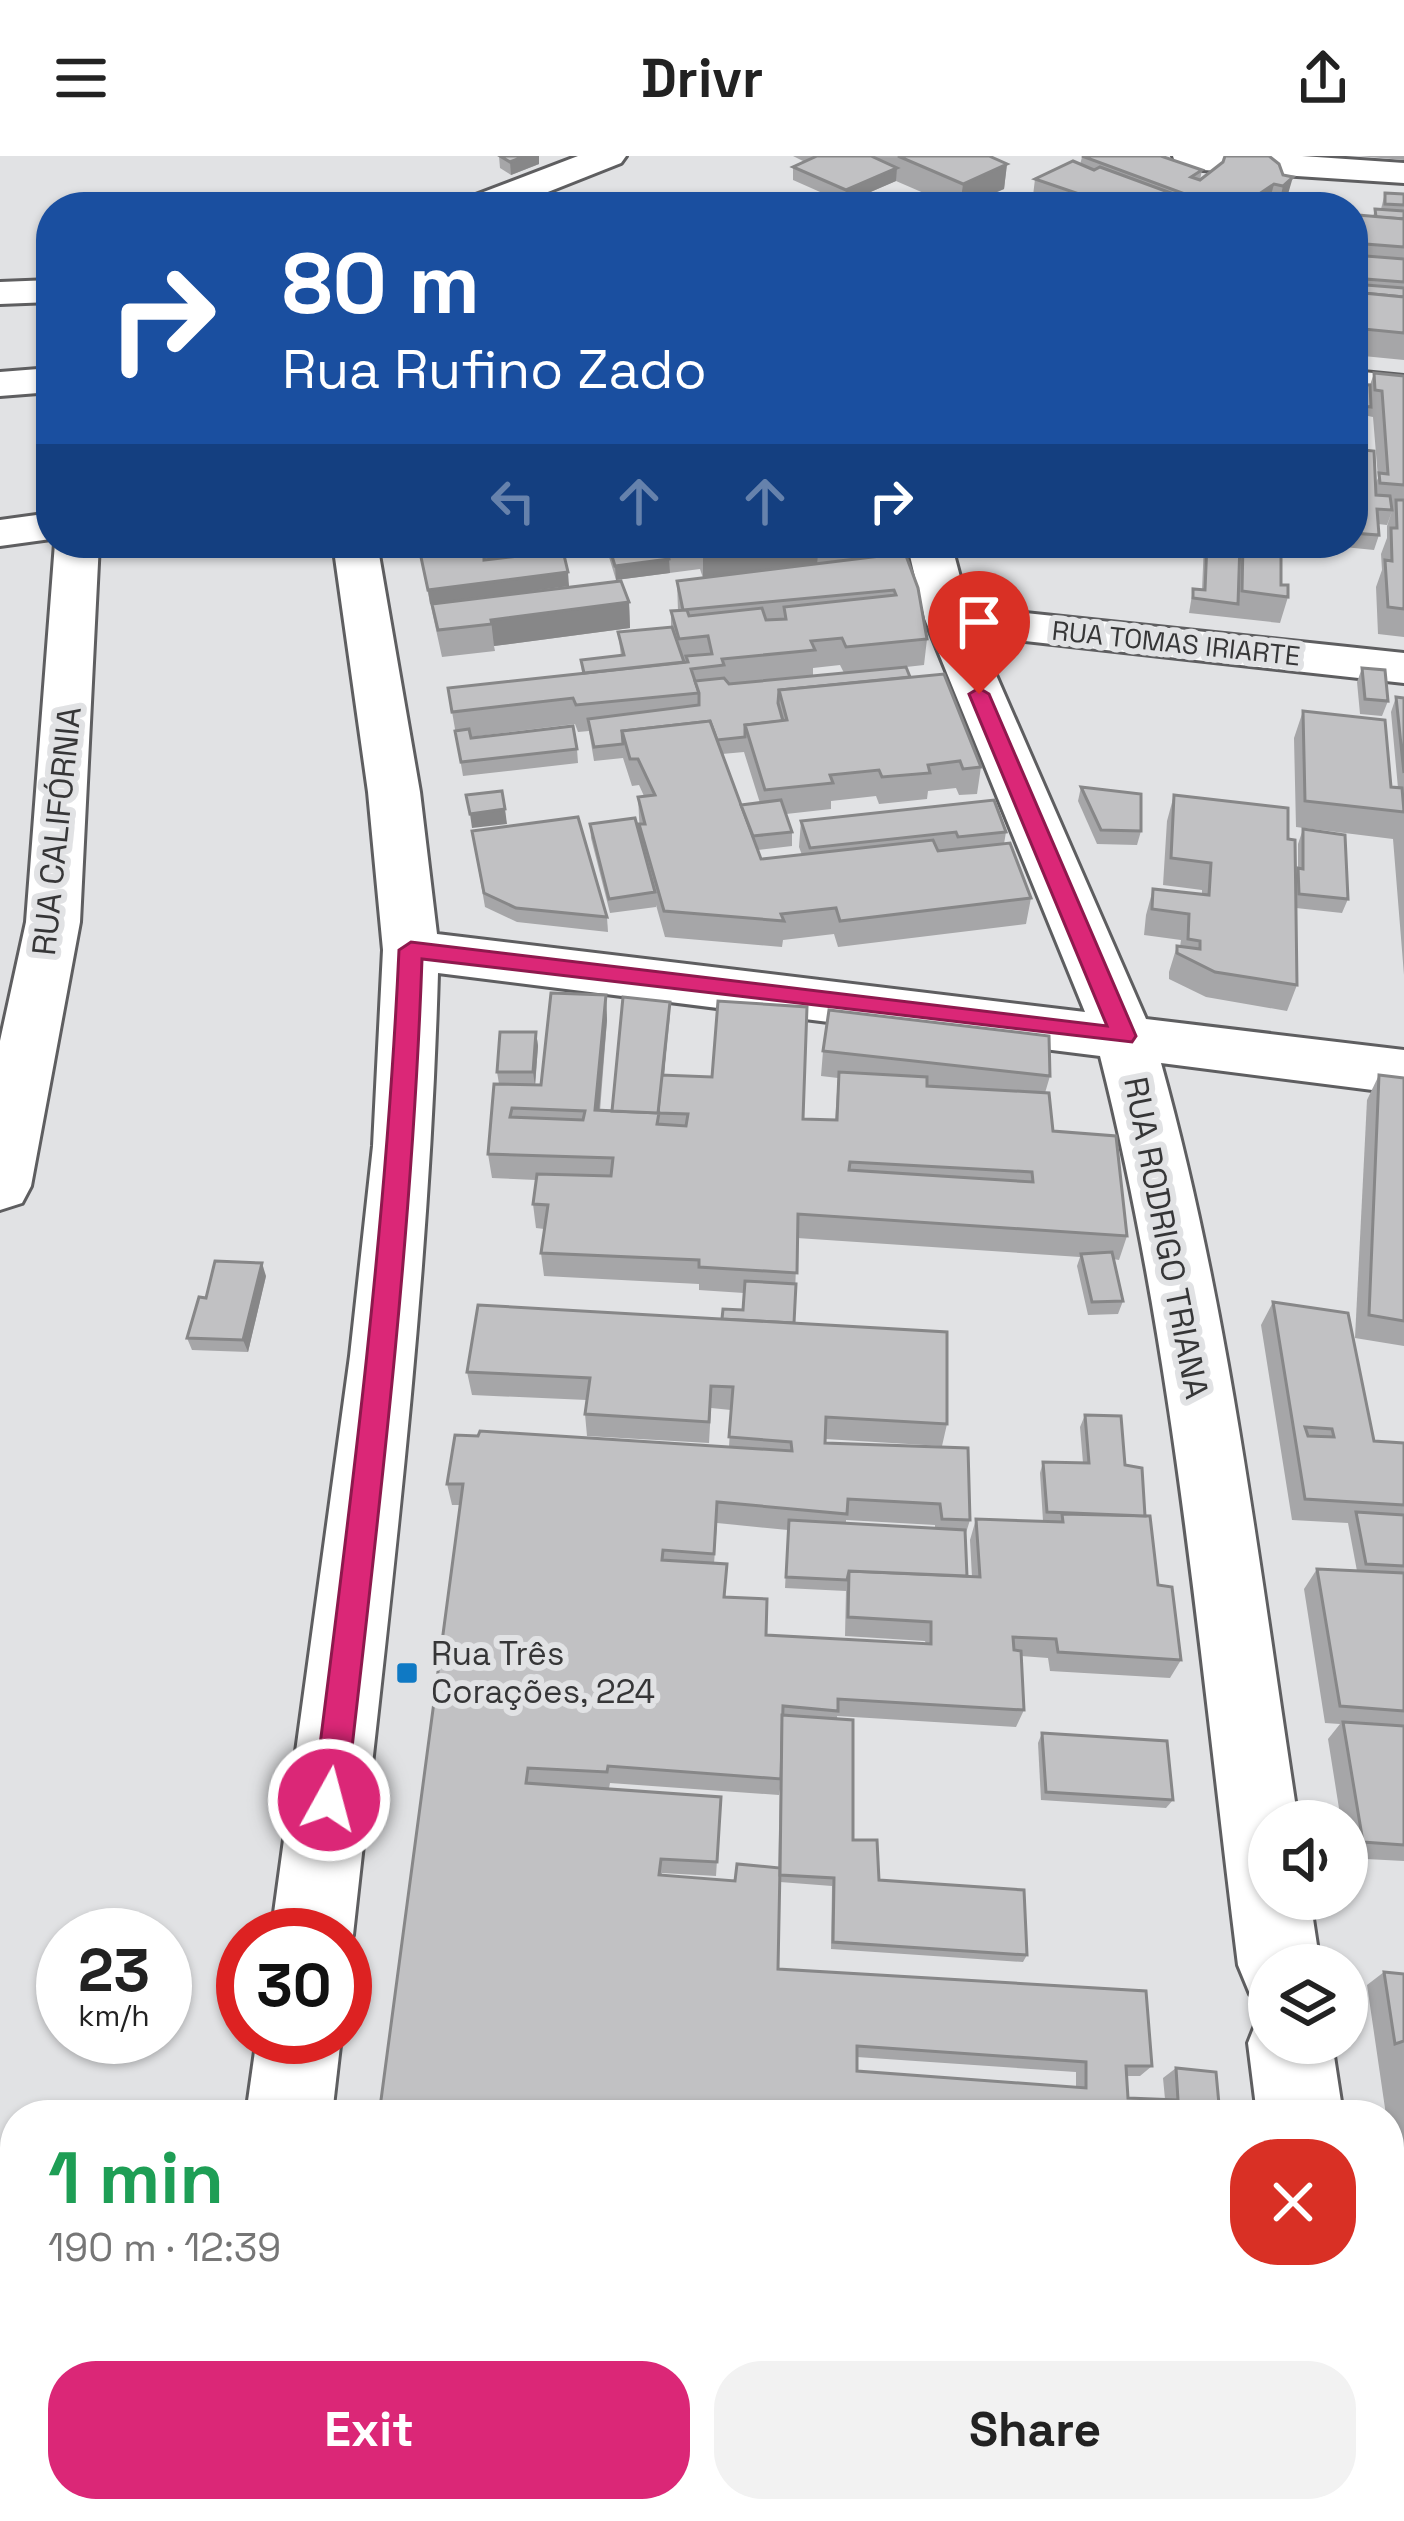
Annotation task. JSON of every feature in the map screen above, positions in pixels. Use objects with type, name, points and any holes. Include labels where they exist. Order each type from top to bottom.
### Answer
[{"type":"street","points":[[517,192],[609,156]]},
{"type":"street","points":[[1188,159],[1395,172]]},
{"type":"street","points":[[1360,192],[1395,172]]},
{"type":"street","points":[[0,293],[36,292]]},
{"type":"street","points":[[0,384],[36,381]]},
{"type":"street","points":[[1368,384],[1404,388]]},
{"type":"street","points":[[0,533],[36,528]]},
{"type":"street","name":"RUA CALIFÓRNIA","points":[[0,1186],[53,922],[76,558]]},
{"type":"street","points":[[315,1908],[383,1356],[403,1146],[411,950],[394,792],[357,558]]},
{"type":"street","name":"RUA RODRIGO TRIANA","points":[[933,558],[948,619],[1124,1036],[1153,1145],[1196,1373],[1255,1800]]},
{"type":"street","name":"RUA TOMAS IRIARTE","points":[[948,619],[1404,668]]},
{"type":"street","points":[[411,950],[1404,1072]]},
{"type":"street","points":[[292,2100],[296,2064]]},
{"type":"street","points":[[1293,2064],[1298,2100]]},
{"type":"building","points":[[817,156],[871,156],[897,168],[846,190],[793,167]]},
{"type":"building","points":[[898,156],[989,156],[1007,164],[963,184]]},
{"type":"building","points":[[1082,156],[1161,156],[1202,170],[1191,177],[1200,180],[1225,156],[1269,156],[1283,175],[1293,177],[1283,186],[1274,184],[1262,192],[1179,192]]},
{"type":"building","points":[[1073,161],[1168,192],[1073,192],[1035,179]]},
{"type":"building","points":[[1385,193],[1404,194],[1404,205],[1385,204]]},
{"type":"building","points":[[1375,209],[1404,211],[1404,219],[1376,217]]},
{"type":"building","points":[[1368,216],[1404,219],[1404,247],[1368,244]]},
{"type":"building","points":[[1368,256],[1404,259],[1404,282],[1368,279]]},
{"type":"building","points":[[1368,285],[1404,288],[1404,297],[1368,293]]},
{"type":"building","points":[[1368,293],[1404,297],[1404,333],[1368,329]]},
{"type":"building","points":[[1374,373],[1404,376],[1404,485],[1380,483],[1379,473],[1388,474],[1382,391],[1375,390]]},
{"type":"building","points":[[1368,450],[1374,451],[1376,495],[1390,496],[1392,510],[1377,509],[1379,535],[1368,534]]},
{"type":"building","points":[[1396,500],[1404,500],[1404,609],[1388,607],[1385,560],[1392,561]]},
{"type":"building","points":[[421,558],[565,558],[568,572],[428,590]]},
{"type":"building","points":[[613,558],[669,559],[615,566]]},
{"type":"building","points":[[864,558],[907,558],[927,639],[846,647],[842,638],[811,641],[815,650],[722,659],[724,665],[691,669],[699,693],[576,705],[573,698],[452,712],[448,688],[688,662],[686,656],[712,654],[708,636],[679,639],[671,611],[687,610],[689,616],[762,608],[766,620],[786,619],[784,607],[896,595],[894,590],[683,610],[677,581]]},
{"type":"building","points":[[1206,558],[1240,558],[1238,604],[1193,598],[1193,589],[1205,590]]},
{"type":"building","points":[[1243,558],[1281,558],[1281,585],[1288,585],[1288,597],[1242,591]]},
{"type":"building","points":[[621,581],[629,602],[491,620],[492,624],[438,630],[432,604]]},
{"type":"building","points":[[672,627],[684,662],[584,673],[581,660],[624,655],[618,632]]},
{"type":"building","points":[[906,667],[910,677],[779,690],[783,721],[745,725],[745,737],[717,740],[710,721],[622,731],[623,744],[594,747],[588,719],[699,705],[695,681],[724,678],[729,684]]},
{"type":"building","points":[[1362,668],[1385,670],[1388,701],[1365,699]]},
{"type":"building","points":[[944,674],[981,767],[963,769],[960,761],[928,765],[930,773],[882,777],[879,770],[830,775],[833,783],[765,790],[745,725],[787,720],[779,690]]},
{"type":"building","points":[[1396,697],[1404,698],[1404,773]]},
{"type":"building","points":[[1303,711],[1385,720],[1391,787],[1402,788],[1404,812],[1305,801]]},
{"type":"building","points":[[710,721],[761,859],[933,840],[938,851],[1010,843],[1031,898],[840,921],[836,908],[781,914],[784,921],[664,911],[639,824],[645,824],[638,797],[655,795],[638,759],[630,759],[622,731]]},
{"type":"building","points":[[573,726],[577,749],[461,762],[455,731],[469,729],[471,738]]},
{"type":"building","points":[[1081,787],[1141,794],[1141,831],[1101,830]]},
{"type":"building","points":[[502,791],[505,809],[470,814],[466,795]]},
{"type":"building","points":[[1174,795],[1288,808],[1288,839],[1295,840],[1297,985],[1215,972],[1177,953],[1177,946],[1200,949],[1200,941],[1188,939],[1189,914],[1152,909],[1153,889],[1209,895],[1211,863],[1171,858]]},
{"type":"building","points":[[781,800],[792,832],[753,836],[741,805]]},
{"type":"building","points":[[994,800],[1006,832],[958,837],[956,832],[810,848],[801,821]]},
{"type":"building","points":[[578,817],[607,917],[516,908],[484,893],[472,831]]},
{"type":"building","points":[[635,818],[655,892],[609,899],[590,824]]},
{"type":"building","points":[[1303,829],[1345,835],[1348,899],[1299,894]]},
{"type":"building","points":[[551,993],[606,995],[595,1110],[658,1113],[661,1075],[712,1077],[718,1001],[807,1007],[803,1119],[837,1120],[839,1072],[927,1077],[927,1086],[1049,1093],[1053,1131],[1116,1136],[1127,1236],[798,1214],[797,1273],[699,1267],[699,1260],[541,1253],[548,1205],[533,1204],[537,1174],[611,1176],[613,1158],[488,1154],[494,1084],[541,1085]],"holes":[[[512,1108],[585,1111],[583,1120],[510,1117]],[[659,1113],[688,1114],[686,1126],[657,1124]],[[850,1162],[1032,1172],[1033,1182],[849,1170]]]},
{"type":"building","points":[[623,997],[670,1002],[658,1113],[612,1111]]},
{"type":"building","points":[[829,1010],[1049,1036],[1050,1076],[823,1051]]},
{"type":"building","points":[[500,1032],[536,1032],[533,1072],[497,1072]]},
{"type":"building","points":[[1379,1075],[1404,1078],[1404,1321],[1369,1315]]},
{"type":"building","points":[[1112,1252],[1123,1301],[1092,1302],[1081,1254]]},
{"type":"building","points":[[215,1261],[262,1263],[243,1340],[187,1338],[199,1297],[206,1298]]},
{"type":"building","points":[[745,1281],[796,1284],[794,1323],[722,1319],[723,1309],[743,1310]]},
{"type":"building","points":[[1273,1302],[1348,1313],[1374,1441],[1404,1443],[1404,1505],[1305,1499]],"holes":[[[1305,1427],[1332,1429],[1334,1437],[1308,1436]]]},
{"type":"building","points":[[478,1305],[947,1332],[947,1424],[826,1417],[825,1443],[968,1448],[970,1520],[942,1519],[940,1504],[848,1499],[847,1514],[717,1502],[714,1554],[663,1550],[662,1560],[727,1564],[724,1597],[767,1599],[766,1635],[931,1644],[931,1622],[848,1617],[849,1571],[980,1577],[976,1519],[1063,1522],[1062,1514],[1150,1516],[1158,1585],[1172,1587],[1181,1660],[1058,1652],[1056,1639],[1013,1637],[1014,1650],[1021,1651],[1024,1710],[838,1699],[838,1711],[783,1706],[781,1779],[608,1766],[607,1772],[528,1768],[526,1783],[721,1797],[717,1862],[661,1859],[659,1875],[735,1881],[737,1864],[780,1868],[778,1969],[1146,1991],[1152,2066],[1126,2066],[1128,2098],[1178,2100],[381,2100],[463,1484],[447,1484],[455,1435],[478,1436],[480,1431],[792,1451],[791,1442],[729,1437],[733,1387],[711,1386],[709,1422],[585,1414],[590,1378],[467,1372]],"holes":[[[857,2046],[1086,2062],[1086,2088],[857,2071]]]},
{"type":"building","points":[[1085,1415],[1121,1416],[1125,1465],[1142,1468],[1145,1516],[1047,1512],[1043,1462],[1089,1463]]},
{"type":"building","points":[[1356,1512],[1404,1515],[1404,1566],[1366,1564]]},
{"type":"building","points":[[789,1520],[965,1530],[967,1576],[849,1571],[847,1580],[786,1577]]},
{"type":"building","points":[[1317,1569],[1404,1573],[1404,1711],[1340,1706]]},
{"type":"building","points":[[782,1715],[853,1720],[853,1840],[877,1840],[879,1880],[1024,1890],[1027,1955],[833,1942],[834,1878],[780,1875]]},
{"type":"building","points":[[1343,1722],[1404,1726],[1404,1845],[1368,1842],[1368,1800],[1356,1800]]},
{"type":"building","points":[[1042,1733],[1167,1741],[1173,1800],[1046,1792]]},
{"type":"building","points":[[1384,1972],[1404,1974],[1404,2041],[1395,2044]]},
{"type":"building","points":[[1176,2068],[1216,2072],[1219,2100],[1178,2100]]},
{"type":"place","name":"Rua Três Corações, 224","points":[[407,1673]]},
{"type":"route","points":[[329,1800],[383,1356],[403,1146],[411,950],[1124,1036],[979,694]]}]
